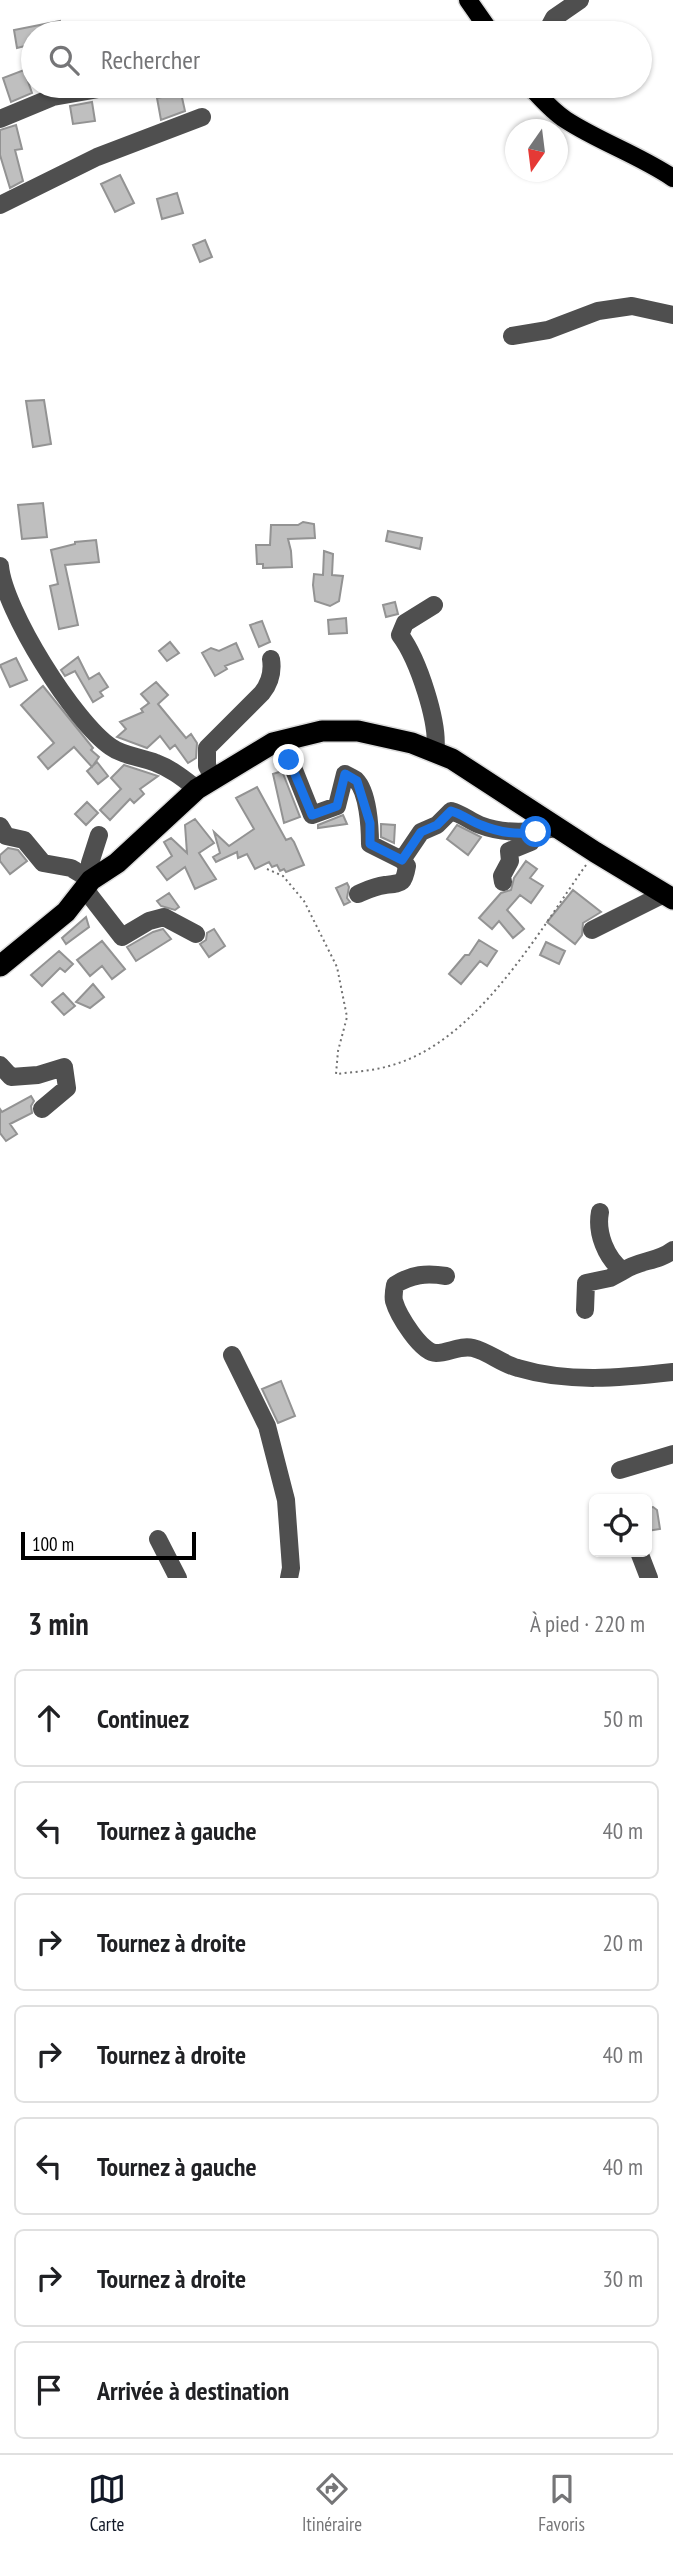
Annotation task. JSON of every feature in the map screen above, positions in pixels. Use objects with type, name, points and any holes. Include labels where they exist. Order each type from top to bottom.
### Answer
[{"type":"highway","points":[[0,967],[66,912],[88,884],[117,863],[205,784],[273,743],[322,731],[359,732],[412,743],[452,759],[668,897]]},
{"type":"main road","points":[[468,0],[483,21]]},
{"type":"main road","points":[[541,98],[567,121],[673,178]]},
{"type":"street","points":[[552,21],[580,0]]},
{"type":"street","points":[[0,119],[51,98]]},
{"type":"street","points":[[0,205],[97,157],[202,117]]},
{"type":"street","points":[[512,336],[548,330],[598,311],[632,306],[673,315]]},
{"type":"street","points":[[0,566],[2,582],[40,662],[93,730],[112,748],[205,784],[207,748],[268,685],[272,670],[271,659]]},
{"type":"street","points":[[434,605],[405,623],[400,635],[410,648],[432,712],[438,739],[435,754]]},
{"type":"street","points":[[286,740],[289,760],[312,815],[337,806],[345,774],[357,781],[370,823],[370,844],[402,860],[407,866],[405,878],[398,885],[372,888],[358,894]]},
{"type":"street","points":[[402,860],[421,832],[437,825],[451,811],[460,813],[479,825],[502,831],[536,832],[557,828]]},
{"type":"street","points":[[0,826],[6,836],[24,840],[43,863],[71,868],[88,884],[122,937],[149,921],[164,917],[196,934]]},
{"type":"street","points":[[503,882],[502,876],[510,861],[509,850],[531,842],[536,832]]},
{"type":"street","points":[[88,884],[90,863],[99,835]]},
{"type":"street","points":[[592,930],[668,897]]},
{"type":"street","points":[[0,1065],[11,1077],[38,1075],[64,1067],[67,1088],[42,1109]]},
{"type":"street","points":[[600,1212],[597,1227],[612,1263],[623,1271]]},
{"type":"street","points":[[585,1310],[586,1283],[610,1278],[632,1264],[664,1257],[673,1251]]},
{"type":"street","points":[[446,1276],[432,1273],[406,1277],[395,1285],[393,1299],[424,1349],[435,1354],[474,1348],[515,1367],[568,1378],[643,1376],[673,1372]]},
{"type":"street","points":[[232,1355],[267,1426],[286,1500],[291,1568],[289,1578]]},
{"type":"street","points":[[620,1470],[673,1454]]},
{"type":"street","points":[[158,1539],[178,1578]]},
{"type":"street","points":[[641,1557],[649,1578]]},
{"type":"path","points":[[267,869],[283,876],[304,901],[337,967],[347,1017],[338,1051],[336,1074],[388,1066],[410,1058],[470,1019],[507,977],[595,852]]},
{"type":"building","points":[[21,29],[21,47],[17,48],[14,30]]},
{"type":"building","points":[[21,71],[21,98],[11,102],[3,78]]},
{"type":"building","points":[[157,98],[182,98],[185,111],[161,120]]},
{"type":"building","points":[[92,102],[95,121],[73,124],[70,106]]},
{"type":"building","points":[[16,125],[22,149],[15,150],[23,181],[10,188],[0,155],[0,130]]},
{"type":"building","points":[[120,175],[134,203],[115,212],[101,184]]},
{"type":"building","points":[[177,193],[183,213],[162,219],[157,199]]},
{"type":"building","points":[[205,240],[212,257],[200,262],[193,245]]},
{"type":"building","points":[[44,400],[51,444],[33,447],[26,401]]},
{"type":"building","points":[[43,503],[47,537],[22,539],[18,505]]},
{"type":"building","points":[[303,522],[314,524],[315,538],[288,539],[292,567],[263,568],[263,564],[257,564],[256,545],[270,545],[271,525],[298,525]]},
{"type":"building","points":[[388,531],[422,538],[420,549],[386,541]]},
{"type":"building","points":[[96,540],[99,562],[65,565],[78,625],[59,629],[50,586],[58,584],[51,550],[75,542]]},
{"type":"building","points":[[324,551],[333,554],[332,575],[343,576],[339,601],[330,606],[315,601],[313,585],[314,574],[323,575]]},
{"type":"building","points":[[395,602],[398,614],[386,617],[383,605]]},
{"type":"building","points":[[346,618],[347,633],[329,634],[328,620]]},
{"type":"building","points":[[262,621],[270,642],[259,647],[250,625]]},
{"type":"building","points":[[170,642],[179,653],[167,661],[159,651]]},
{"type":"building","points":[[236,643],[243,659],[225,666],[227,669],[215,676],[202,653],[211,648],[219,651]]},
{"type":"building","points":[[78,657],[89,679],[99,673],[108,687],[100,692],[103,696],[93,702],[75,671],[65,676],[61,670]]},
{"type":"building","points":[[16,658],[27,680],[10,687],[0,665]]},
{"type":"building","points":[[156,682],[168,695],[158,704],[186,738],[191,734],[197,743],[196,758],[188,763],[175,745],[170,749],[160,736],[147,748],[117,737],[126,729],[120,722],[143,712],[141,709],[149,703],[141,694]]},
{"type":"building","points":[[43,686],[99,757],[92,767],[74,747],[48,769],[38,757],[54,743],[21,705]]},
{"type":"building","points":[[97,762],[108,776],[98,784],[87,771]]},
{"type":"building","points":[[124,765],[158,776],[140,789],[144,794],[134,803],[130,799],[110,820],[100,810],[121,789],[111,778]]},
{"type":"building","points":[[282,771],[300,817],[284,823],[273,774]]},
{"type":"building","points":[[257,787],[286,840],[291,838],[294,842],[304,865],[286,872],[284,869],[280,871],[277,865],[272,867],[269,862],[255,869],[247,854],[238,858],[237,852],[216,862],[213,857],[220,853],[214,832],[229,846],[254,829],[236,798]]},
{"type":"building","points":[[87,802],[98,813],[86,825],[75,814]]},
{"type":"building","points":[[343,815],[347,824],[318,828],[318,825]]},
{"type":"building","points":[[195,819],[214,843],[199,853],[216,879],[195,889],[185,867],[167,880],[157,867],[172,856],[164,842],[171,838],[187,853],[185,825]]},
{"type":"building","points":[[381,824],[395,825],[394,843],[381,837]]},
{"type":"building","points":[[457,825],[481,837],[468,855],[447,839]]},
{"type":"building","points":[[8,848],[18,850],[27,861],[10,874],[0,861],[0,855]]},
{"type":"building","points":[[526,861],[537,869],[530,878],[543,886],[531,903],[520,895],[507,910],[524,929],[513,938],[499,921],[492,929],[479,918],[501,893],[511,890],[514,878]]},
{"type":"building","points":[[347,883],[347,898],[350,902],[344,905],[336,888]]},
{"type":"building","points":[[573,890],[601,912],[583,923],[582,935],[575,944],[547,922]]},
{"type":"building","points":[[169,893],[179,907],[175,910],[161,906],[157,901]]},
{"type":"building","points":[[86,917],[89,927],[66,944],[62,938]]},
{"type":"building","points":[[163,929],[171,939],[136,961],[127,947]]},
{"type":"building","points":[[214,929],[225,946],[209,957],[200,944],[206,940],[207,933]]},
{"type":"building","points":[[479,940],[497,951],[487,966],[480,961],[461,984],[449,974],[465,955],[469,955]]},
{"type":"building","points":[[102,941],[125,969],[112,979],[102,966],[90,976],[77,960]]},
{"type":"building","points":[[546,942],[565,951],[559,964],[540,955]]},
{"type":"building","points":[[59,951],[73,964],[65,972],[60,968],[42,986],[31,975]]},
{"type":"building","points":[[93,984],[104,997],[90,1008],[76,1002]]},
{"type":"building","points":[[63,993],[75,1006],[64,1015],[52,1002]]},
{"type":"building","points":[[31,1096],[34,1101],[31,1106],[32,1113],[10,1124],[17,1134],[6,1141],[0,1133],[0,1109],[2,1112]]},
{"type":"building","points":[[281,1381],[295,1416],[278,1423],[262,1389]]},
{"type":"building","points":[[652,1507],[657,1510],[660,1529],[652,1530]]},
{"type":"route","points":[[289,760],[312,815],[337,806],[345,774],[357,781],[370,823],[370,844],[402,860],[421,832],[437,825],[451,811],[460,813],[479,825],[502,831],[536,832]]}]
